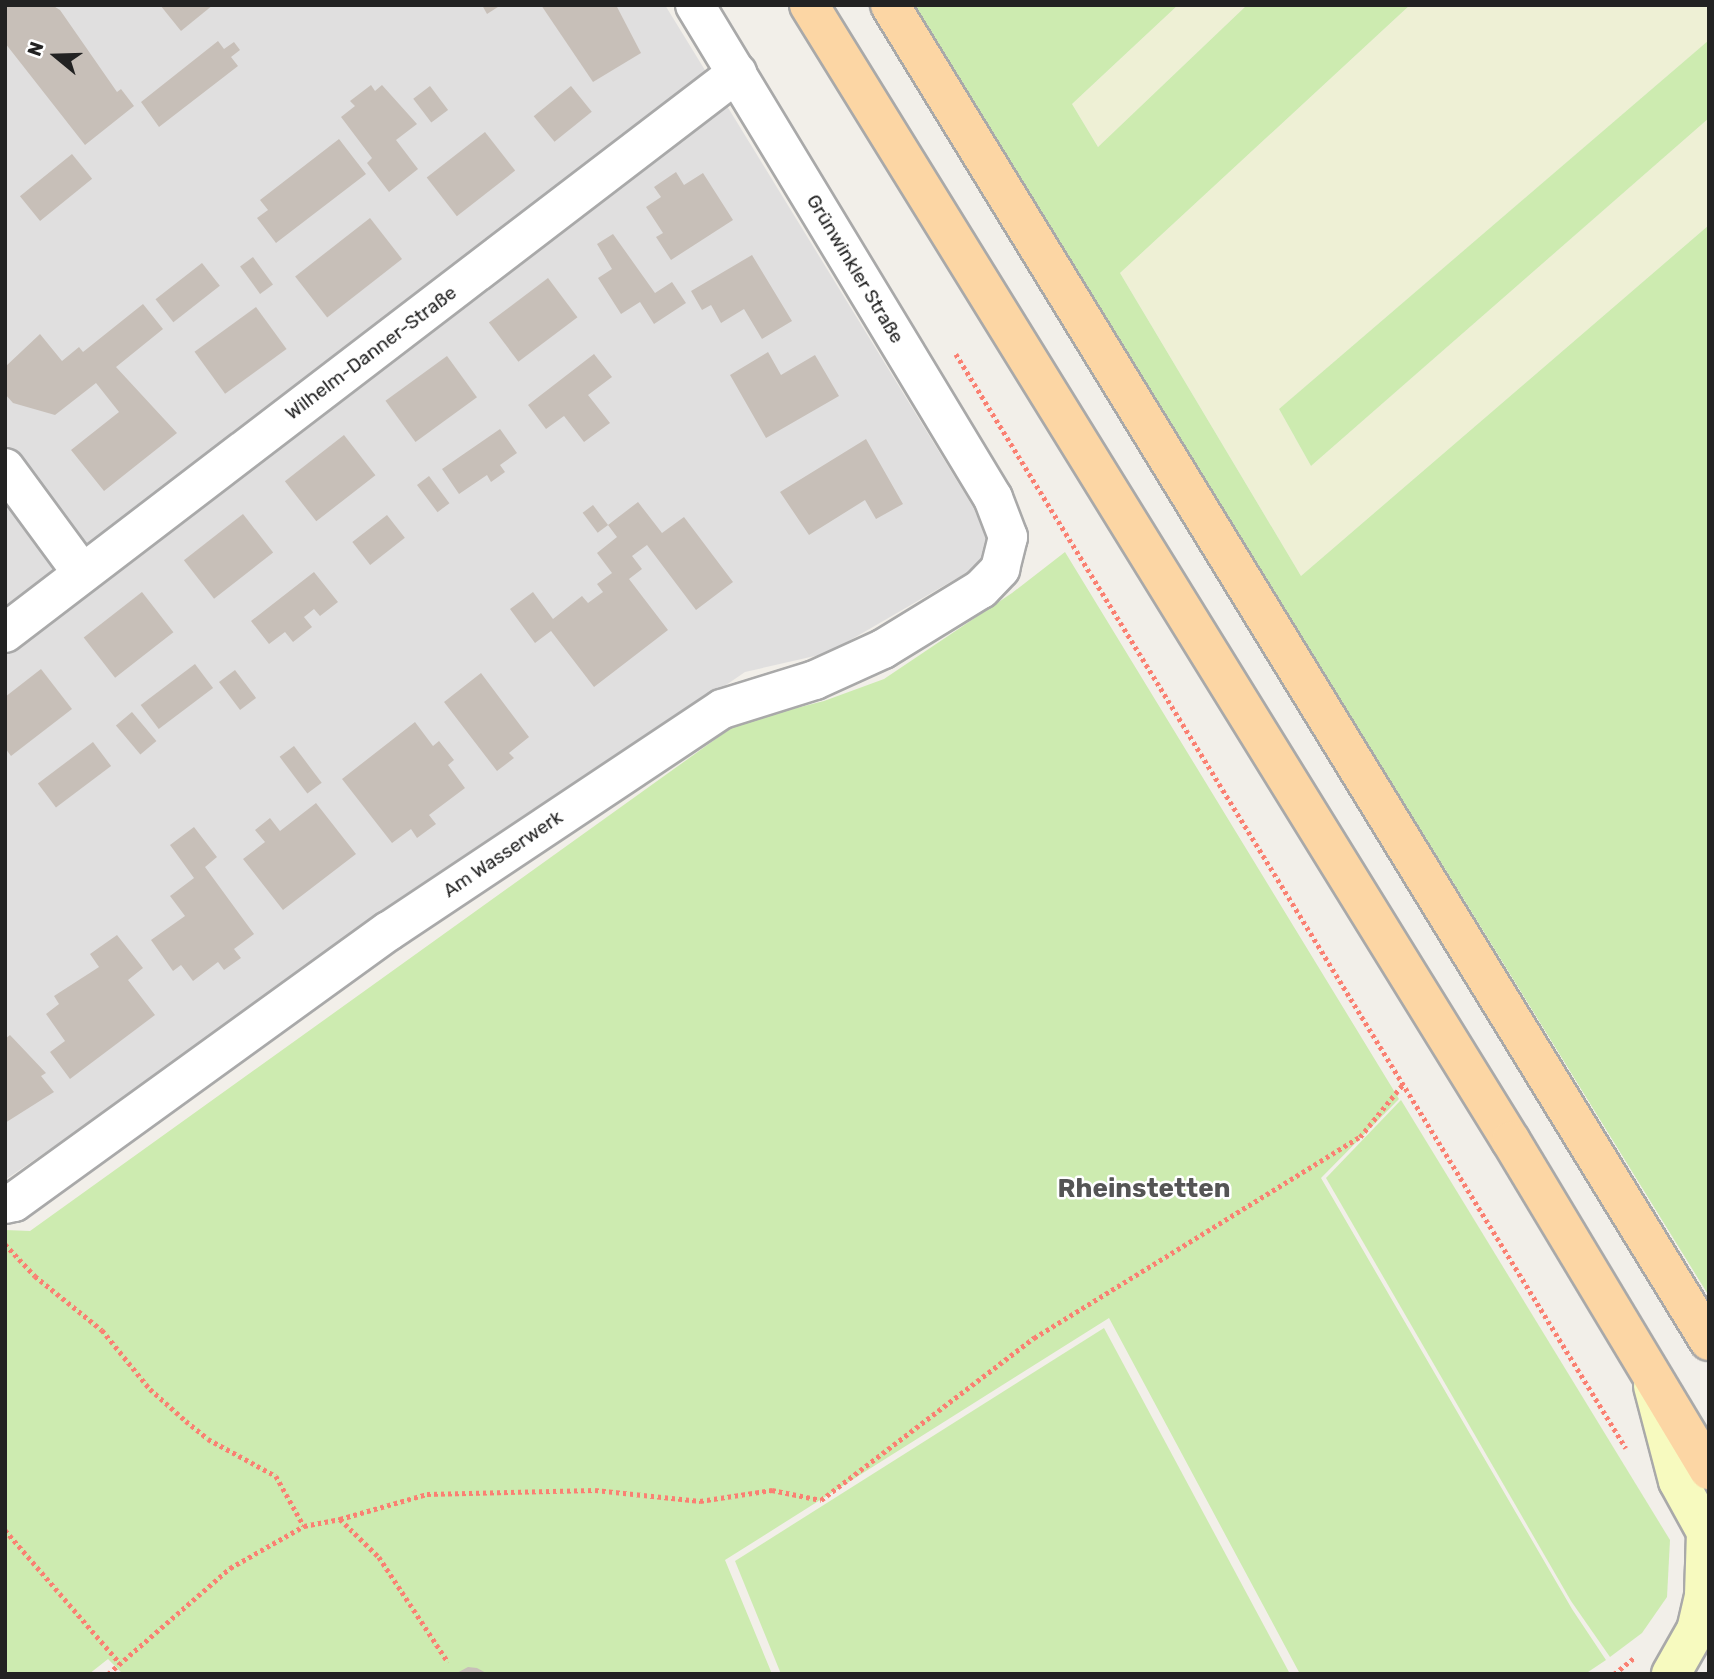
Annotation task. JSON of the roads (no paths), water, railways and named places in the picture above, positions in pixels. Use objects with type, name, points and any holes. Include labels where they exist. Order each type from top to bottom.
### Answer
[{"type":"main road","points":[[809,5],[1647,1364],[1709,1470]]},
{"type":"main road","points":[[890,5],[1709,1340]]},
{"type":"main road","points":[[1647,1364],[1678,1481],[1706,1532],[1704,1596],[1696,1630],[1671,1674]]},
{"type":"main road","points":[[1682,1674],[1709,1656]]},
{"type":"street","name":"Grünwinkler Straße","points":[[695,5],[993,498],[1008,537]]},
{"type":"street","name":"Wilhelm-Danner-Straße","points":[[5,633],[737,73]]},
{"type":"street","points":[[5,468],[82,573]]},
{"type":"street","name":"Am Wasserwerk","points":[[5,1204],[14,1202],[388,931],[722,709],[815,680],[883,649],[981,589],[1000,569],[1008,537]]},
{"type":"district","name":"Rheinstetten","points":[[1144,1189]]}]
